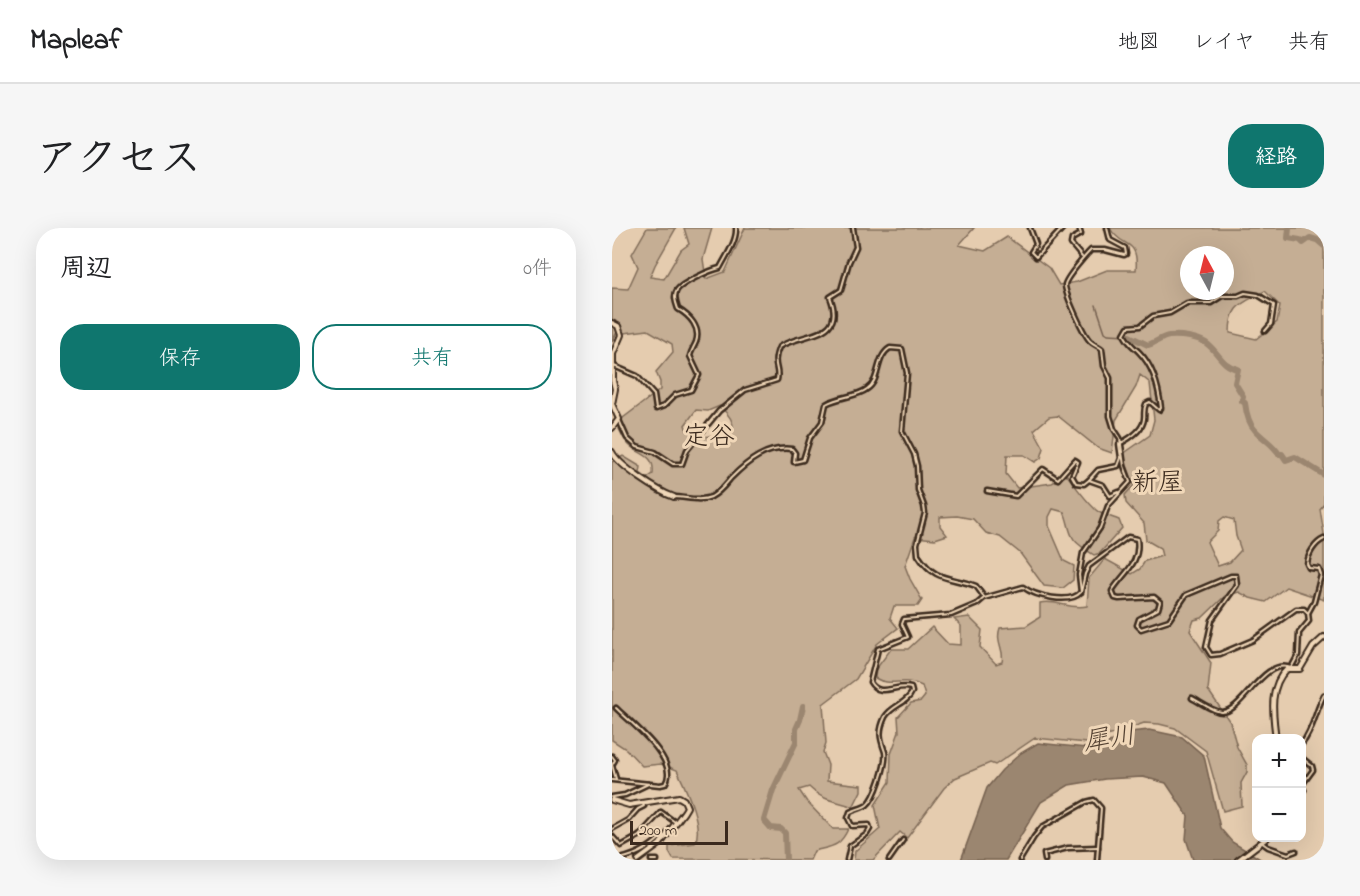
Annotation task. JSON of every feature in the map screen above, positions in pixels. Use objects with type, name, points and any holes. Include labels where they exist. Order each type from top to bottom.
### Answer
[{"type":"street","points":[[613,366],[637,376],[654,395],[656,409],[664,406],[675,395],[694,387],[699,375],[690,356],[697,338],[697,331],[695,325],[678,309],[675,295],[684,285],[708,271],[720,268],[734,241],[736,228]]},
{"type":"street","points":[[612,323],[618,326],[621,335],[613,354],[615,389],[612,404],[627,438],[637,447],[656,452],[673,464],[682,464],[687,450],[719,411],[745,390],[777,380],[778,374],[774,360],[779,347],[795,339],[825,331],[829,326],[833,312],[830,297],[841,290],[849,262],[856,248],[854,228]]},
{"type":"street","points":[[1030,228],[1036,243],[1031,252],[1036,257],[1063,228]]},
{"type":"street","points":[[1079,228],[1081,234],[1072,239],[1071,244],[1083,258]]},
{"type":"street","points":[[1081,592],[1079,575],[1083,553],[1100,528],[1108,506],[1130,482],[1124,466],[1122,443],[1110,416],[1110,378],[1104,366],[1102,350],[1090,341],[1073,312],[1065,286],[1067,278],[1091,250],[1126,254],[1125,248],[1110,240],[1107,228]]},
{"type":"street","points":[[987,491],[1016,495],[1043,469],[1058,479],[1075,460],[1078,462],[1072,474],[1073,481],[1084,484],[1098,470],[1118,466],[1121,458],[1119,444],[1132,437],[1143,423],[1143,409],[1146,404],[1150,402],[1159,410],[1161,408],[1154,377],[1139,352],[1130,346],[1124,334],[1128,327],[1140,326],[1154,316],[1170,313],[1187,303],[1211,303],[1222,296],[1249,293],[1264,298],[1274,305],[1271,324],[1265,331]]},
{"type":"street","points":[[612,452],[618,461],[656,490],[674,497],[696,500],[709,498],[723,489],[753,459],[772,450],[792,450],[795,453],[794,462],[803,460],[810,438],[822,422],[826,404],[838,397],[868,389],[884,353],[890,348],[902,349],[907,373],[902,431],[914,454],[918,490],[925,513],[917,544],[918,555],[921,561],[942,578],[976,586],[984,598]]},
{"type":"street","points":[[612,428],[618,419]]},
{"type":"street","points":[[1089,480],[1103,485],[1110,496],[1121,491]]},
{"type":"street","points":[[847,860],[850,846],[867,834],[870,829],[869,825],[852,826],[848,816],[855,810],[866,806],[873,796],[885,757],[880,737],[886,716],[894,707],[908,699],[912,692],[909,686],[880,690],[871,685],[869,679],[877,651],[881,647],[907,638],[908,635],[902,624],[904,619],[955,614],[977,604],[984,598],[1023,587],[1028,591],[1063,600],[1073,599],[1081,592],[1085,574],[1093,562],[1128,537],[1135,537],[1138,544],[1132,568],[1112,591],[1115,598],[1119,599],[1154,597],[1160,602],[1158,609],[1138,620],[1137,625],[1141,629],[1169,620],[1186,595],[1231,576],[1238,578],[1237,585],[1212,620],[1206,647],[1211,655],[1221,654],[1253,640],[1296,609],[1304,609],[1308,613]]},
{"type":"street","points":[[1276,734],[1272,706],[1282,675],[1291,668],[1298,654],[1299,633],[1309,621],[1308,613],[1314,602],[1321,575],[1319,569],[1310,568],[1307,564],[1308,557],[1324,539]]},
{"type":"street","points":[[1192,698],[1220,712],[1233,709],[1248,690],[1269,672],[1286,666],[1300,669],[1313,647],[1324,637]]},
{"type":"street","points":[[1306,737],[1314,724],[1317,708],[1324,695]]},
{"type":"street","points":[[612,756],[615,760],[612,765],[614,780],[664,784],[668,775],[667,766],[659,751],[640,729],[616,708]]},
{"type":"street","points":[[1306,761],[1313,770],[1306,781]]},
{"type":"street","points":[[612,798],[625,795],[648,784]]},
{"type":"street","points":[[612,798],[629,805],[679,797],[687,807],[664,839],[638,860]]},
{"type":"street","points":[[1020,860],[1042,827],[1086,802],[1094,800],[1101,808],[1097,860]]},
{"type":"street","points":[[612,829],[628,820],[644,806],[642,803]]},
{"type":"street","points":[[612,836],[621,846],[639,836],[661,812],[676,823]]},
{"type":"street","points":[[612,857],[614,860],[631,856],[645,851],[662,837],[664,839]]},
{"type":"street","points":[[889,860],[903,840]]},
{"type":"street","points":[[1238,860],[1261,842],[1288,854],[1296,851]]},
{"type":"street","points":[[1045,860],[1044,854],[1068,848],[1098,847]]},
{"type":"street","points":[[651,860],[657,860]]},
{"type":"shaded area","points":[[647,228],[676,228],[650,277],[664,279],[681,250],[689,244],[684,228],[712,228],[703,259],[706,279],[725,272],[745,228],[974,228],[959,245],[985,251],[1007,237],[1049,268],[1059,285],[1077,282],[1107,270],[1136,270],[1135,252],[1110,228],[1324,228],[1324,504],[1320,509],[1324,534],[1324,600],[1286,587],[1266,602],[1250,598],[1239,592],[1225,596],[1202,618],[1194,620],[1190,631],[1211,663],[1208,690],[1230,722],[1237,747],[1247,765],[1247,772],[1241,783],[1242,806],[1223,811],[1206,751],[1175,728],[1144,723],[1087,743],[1035,738],[995,765],[990,763],[955,778],[944,788],[907,838],[900,832],[873,860],[854,860],[855,851],[880,829],[875,805],[890,782],[891,754],[899,732],[898,717],[911,703],[921,701],[925,696],[922,686],[915,683],[887,682],[875,678],[876,669],[891,649],[908,649],[932,627],[948,644],[961,645],[961,626],[954,619],[969,617],[982,630],[980,647],[996,664],[1002,662],[1000,628],[1026,626],[1040,617],[1040,603],[1052,602],[1074,607],[1087,606],[1089,578],[1105,559],[1132,574],[1140,569],[1145,561],[1162,556],[1160,548],[1146,540],[1144,523],[1126,503],[1125,495],[1134,485],[1123,454],[1150,435],[1154,420],[1150,383],[1140,375],[1136,387],[1116,420],[1112,453],[1098,448],[1058,416],[1049,417],[1034,430],[1044,448],[1041,458],[1035,462],[1024,455],[1007,455],[1006,474],[1017,488],[1052,483],[1067,475],[1096,510],[1119,520],[1122,528],[1100,553],[1094,555],[1081,547],[1074,539],[1064,512],[1053,509],[1049,517],[1049,526],[1064,561],[1074,566],[1073,580],[1063,588],[1044,586],[1020,553],[1000,537],[986,533],[973,519],[957,516],[940,517],[940,526],[947,535],[935,539],[915,537],[905,566],[922,600],[918,606],[894,606],[890,618],[898,628],[877,644],[856,679],[823,704],[826,743],[823,752],[828,765],[827,781],[861,785],[861,791],[853,807],[825,798],[809,787],[799,790],[807,802],[833,829],[848,829],[842,839],[831,847],[814,851],[810,860],[673,859],[669,846],[695,843],[697,835],[692,806],[677,770],[661,764],[642,766],[626,749],[612,740],[612,462],[623,456],[641,467],[640,473],[647,478],[653,474],[650,459],[628,444],[619,429],[623,418],[660,390],[656,372],[673,352],[672,344],[648,330],[616,334],[612,342],[612,288],[628,289],[638,267],[632,254]],"holes":[[[1265,291],[1280,306],[1277,322],[1256,339],[1230,333],[1235,310],[1244,302]],[[720,406],[731,420],[733,431],[705,437],[687,431],[685,425],[696,410],[708,411]],[[1224,517],[1234,520],[1241,550],[1230,562],[1218,566],[1207,542],[1218,531],[1219,521]]]},
{"type":"shaded area","points":[[1149,730],[1182,737],[1204,756],[1220,828],[1232,842],[1262,860],[1193,860],[1186,839],[1188,816],[1166,783],[1143,777],[1105,779],[1069,785],[1041,802],[1006,860],[961,860],[987,788],[1021,753],[1038,743],[1096,749],[1129,732]]},
{"type":"waterway","points":[[1289,228],[1288,238],[1300,240],[1303,243],[1310,238],[1324,246]]},
{"type":"waterway","points":[[1096,305],[1105,332],[1127,335]]},
{"type":"waterway","points":[[1127,335],[1148,345],[1173,336],[1193,338],[1206,343],[1224,362],[1238,369],[1235,383],[1243,396],[1242,401],[1245,403],[1249,420],[1255,430],[1286,460],[1295,457],[1324,475]]},
{"type":"waterway","points":[[786,860],[785,833],[781,829],[771,828],[764,820],[773,790],[796,742],[796,729],[803,706]]},
{"type":"district","name":"定谷","points":[[709,435]]},
{"type":"district","name":"新屋","points":[[1158,481]]},
{"type":"water label","name":"犀川","points":[[1109,737]]}]
